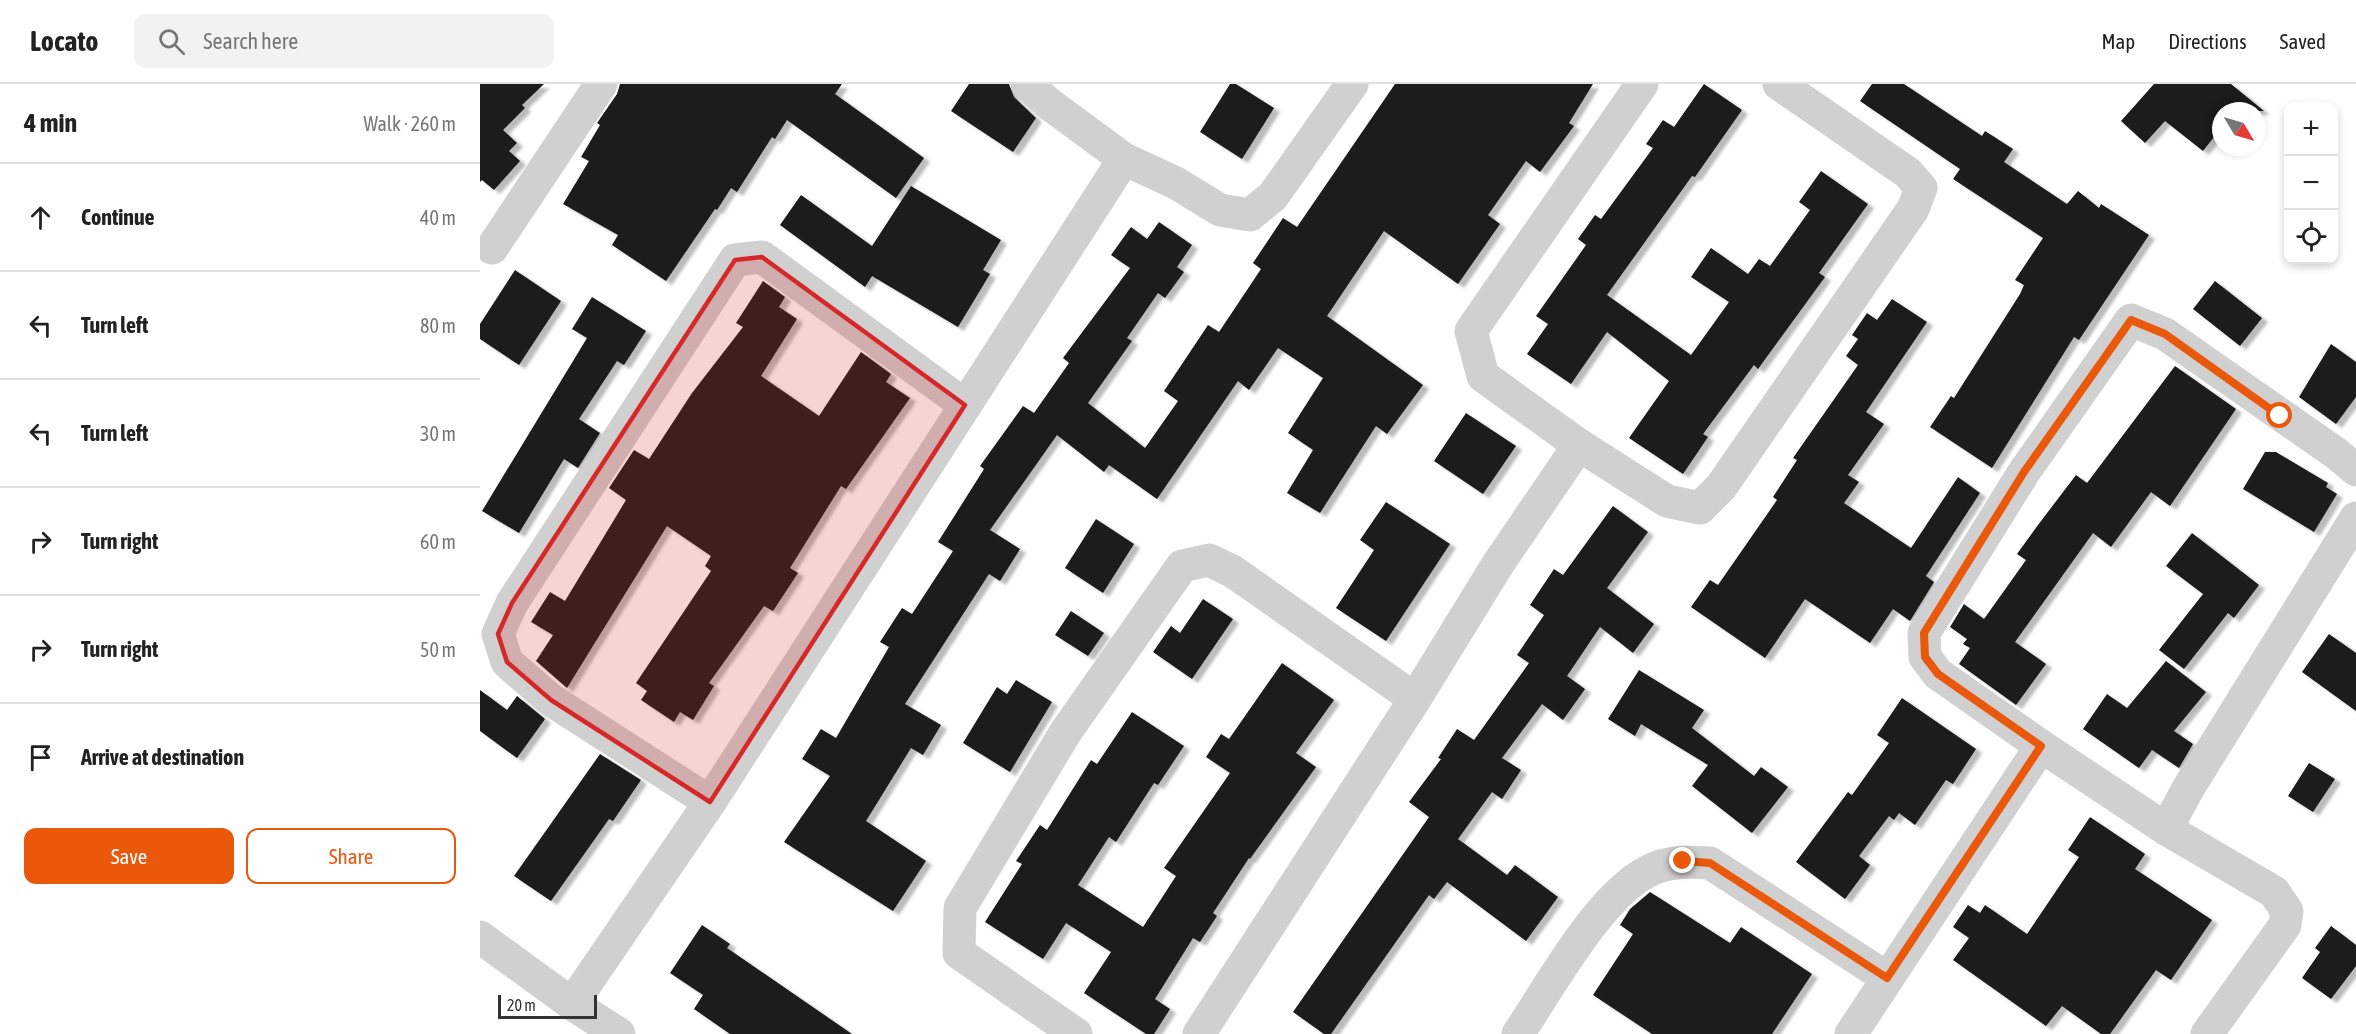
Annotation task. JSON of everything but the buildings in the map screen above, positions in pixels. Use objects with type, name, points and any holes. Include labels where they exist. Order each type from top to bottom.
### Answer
[{"type":"street","points":[[484,251],[601,84]]},
{"type":"street","points":[[1027,84],[1048,103],[1124,159],[1176,183],[1220,210],[1250,215],[1273,196],[1352,84]]},
{"type":"street","points":[[1642,84],[1471,331],[1482,376],[1579,445],[1667,501],[1700,508],[1722,487],[1913,209],[1921,189],[1908,173],[1779,84]]},
{"type":"street","points":[[572,1004],[710,802],[1124,159]]},
{"type":"street","points":[[710,802],[551,700],[507,662],[498,634],[512,603],[735,260],[762,257],[964,405]]},
{"type":"street","points":[[2207,1034],[2285,926],[2287,911],[2274,892],[2166,829],[1938,674],[1925,657],[1924,633],[2024,472],[2131,320],[2165,334],[2356,470]]},
{"type":"street","points":[[1198,1034],[1415,699],[1498,564],[1579,445]]},
{"type":"street","points":[[2166,829],[2189,786],[2356,518]]},
{"type":"street","points":[[1076,1034],[959,953],[960,908],[1065,733],[1182,566],[1209,560],[1232,571],[1415,699]]},
{"type":"street","points":[[1851,1034],[2041,746]]},
{"type":"street","points":[[1518,1034],[1597,917],[1627,887],[1654,869],[1683,861],[1710,863],[1887,978]]},
{"type":"street","points":[[480,937],[572,1004],[619,1034]]},
{"type":"highlighted area","points":[[762,257],[965,405],[710,802],[551,700],[507,662],[498,634],[512,603],[735,260]]},
{"type":"route","points":[[1683,861],[1710,863],[1887,978],[2041,746],[1938,674],[1925,657],[1924,633],[2024,472],[2131,320],[2165,334],[2280,416]]}]
